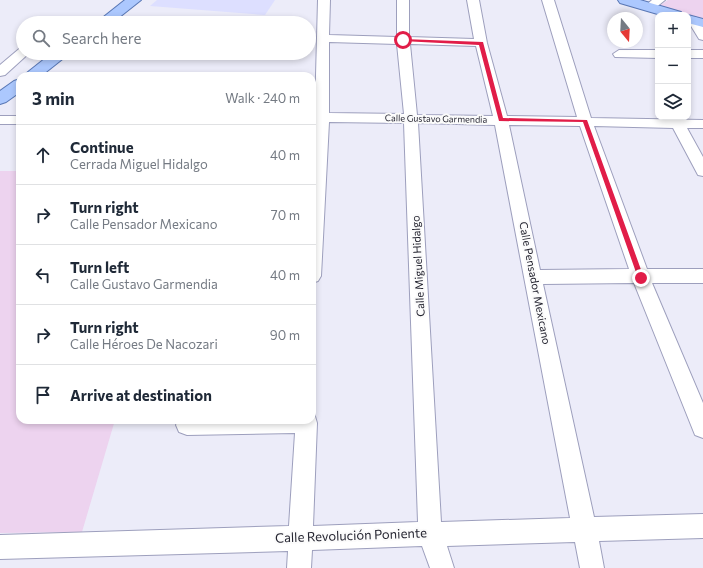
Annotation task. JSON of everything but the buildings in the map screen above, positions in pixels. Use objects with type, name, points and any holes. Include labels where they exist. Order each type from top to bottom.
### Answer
[{"type":"main road","points":[[112,16],[134,0]]},
{"type":"main road","points":[[627,0],[654,3],[670,12]]},
{"type":"main road","points":[[36,72],[53,60]]},
{"type":"main road","points":[[0,99],[16,87]]},
{"type":"street","points":[[316,144],[324,0]]},
{"type":"street","name":"Calle Miguel Hidalgo","points":[[404,0],[403,40],[411,119],[430,533],[442,568]]},
{"type":"street","name":"Calle Pensador Mexicano","points":[[473,0],[481,43],[501,120],[534,277],[592,568]]},
{"type":"street","points":[[548,0],[585,121],[641,278],[703,428]]},
{"type":"street","points":[[695,21],[703,36]]},
{"type":"street","points":[[322,38],[481,43]]},
{"type":"street","points":[[619,54],[655,54]]},
{"type":"street","points":[[691,54],[703,54]]},
{"type":"street","points":[[0,72],[16,58]]},
{"type":"street","name":"Calle Gustavo Garmendia","points":[[317,117],[703,124]]},
{"type":"street","points":[[0,120],[16,120]]},
{"type":"street","points":[[678,124],[703,171]]},
{"type":"street","points":[[534,277],[641,278],[703,276]]},
{"type":"street","points":[[187,425],[227,424]]},
{"type":"street","points":[[299,568],[306,424]]},
{"type":"street","name":"Calle Revolución Poniente","points":[[0,546],[703,526]]},
{"type":"shaded area","points":[[157,0],[275,0],[265,15],[150,6]]},
{"type":"shaded area","points":[[668,0],[703,0],[703,19],[691,15],[691,12],[679,12],[659,6]]},
{"type":"shaded area","points":[[0,171],[16,171],[16,424],[114,424],[82,532],[0,533]]},
{"type":"route","points":[[403,40],[481,43],[501,120],[585,121],[641,278]]}]
